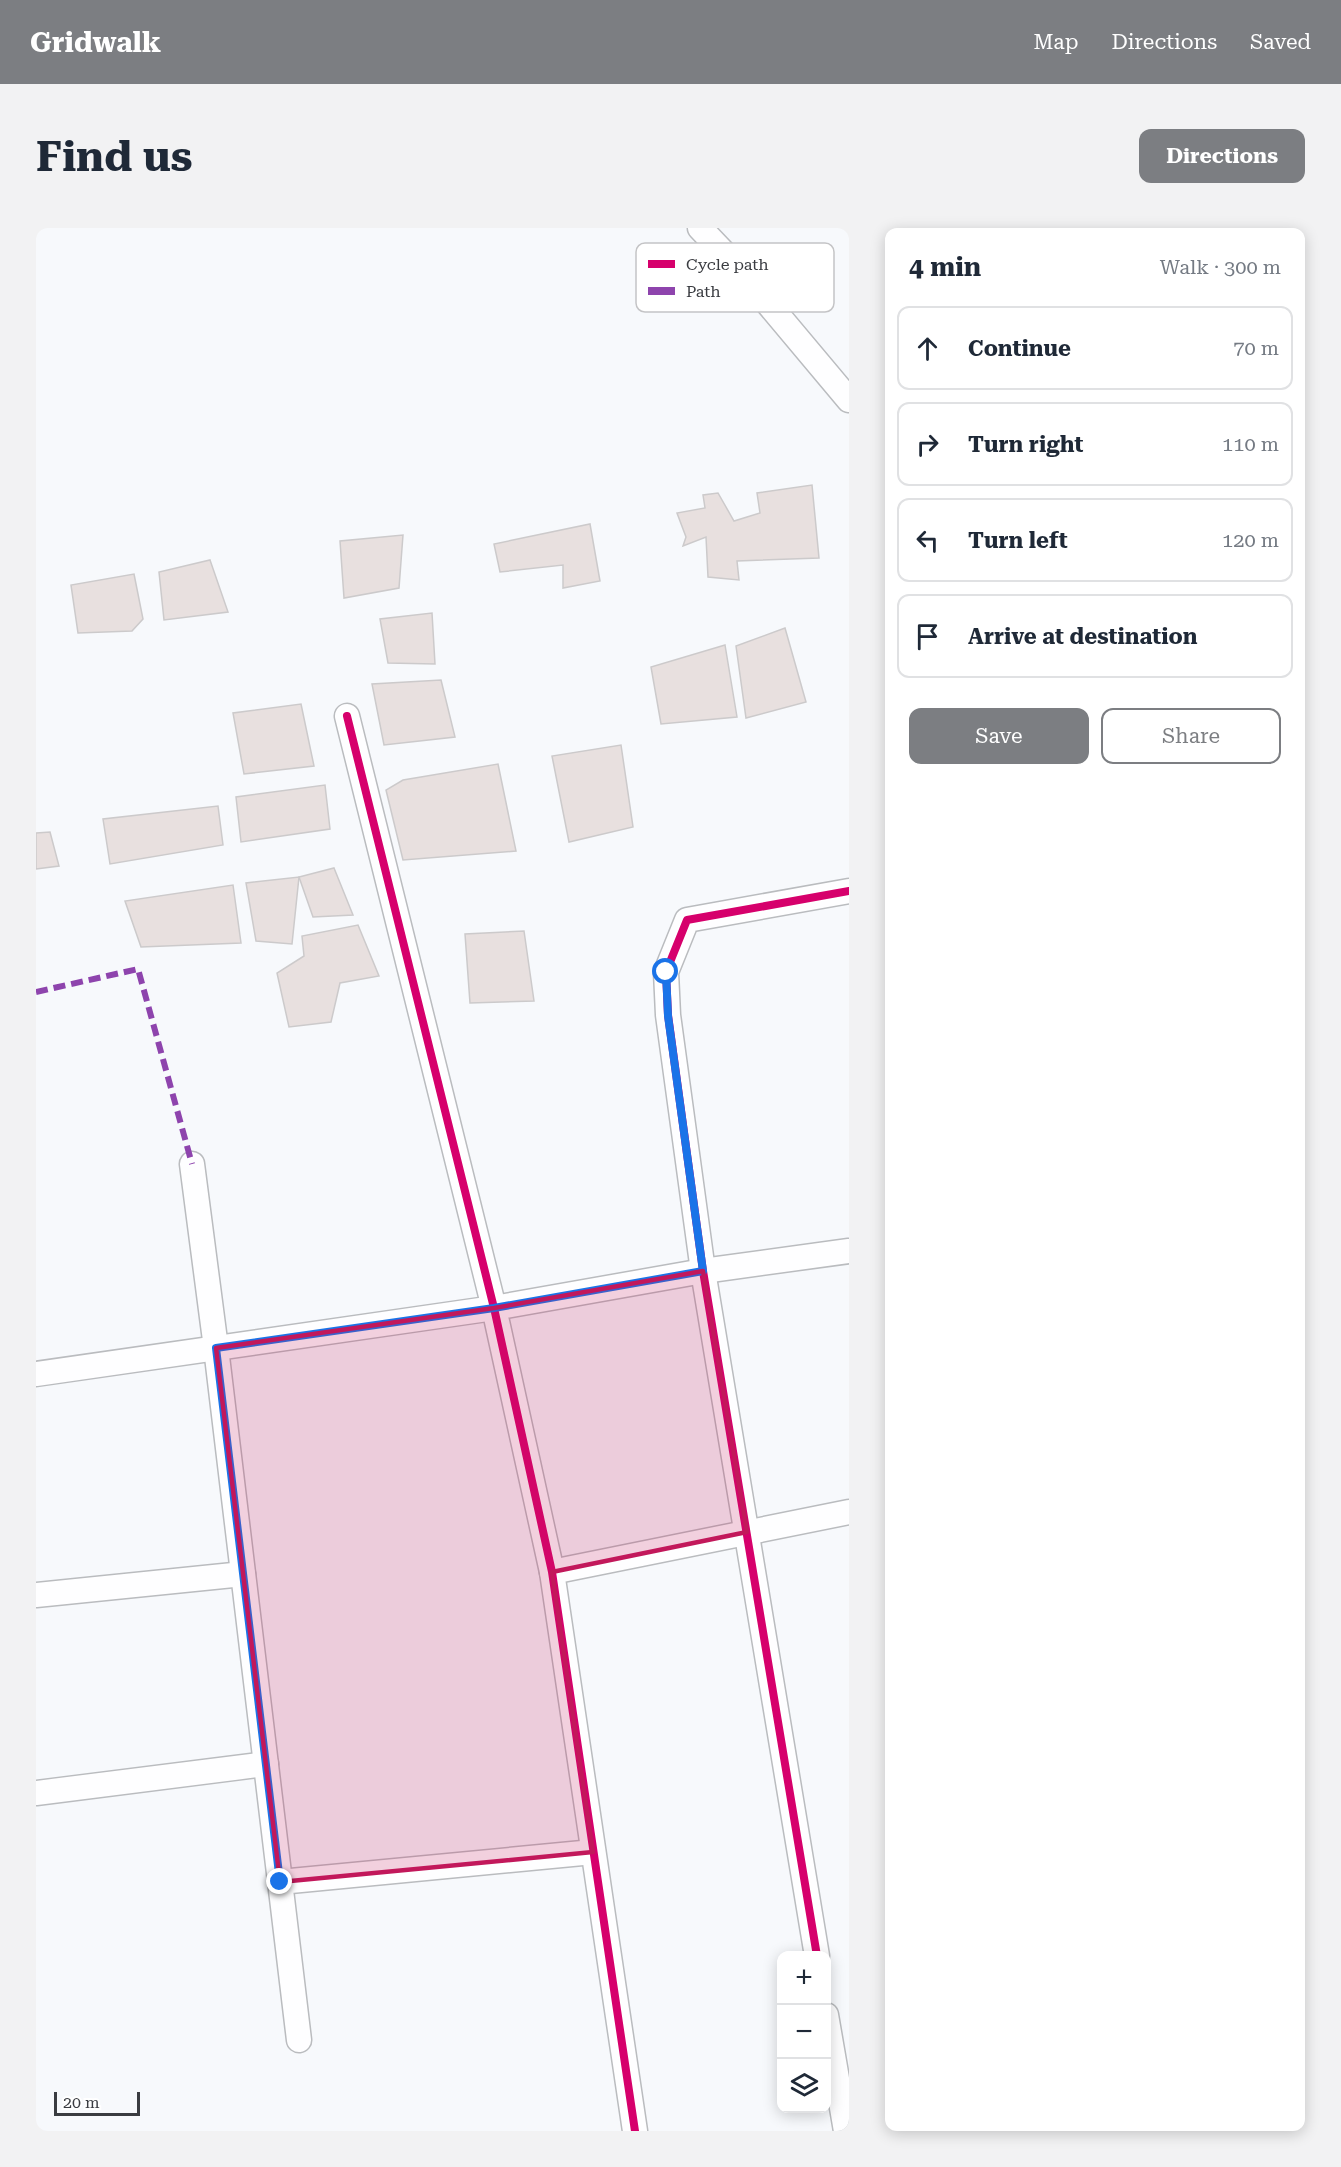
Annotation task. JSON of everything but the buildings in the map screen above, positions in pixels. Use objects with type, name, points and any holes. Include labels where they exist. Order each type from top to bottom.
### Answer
[{"type":"street","points":[[700,228],[714,243]]},
{"type":"street","points":[[775,312],[849,400]]},
{"type":"street","points":[[347,716],[494,1308],[552,1572],[635,2131]]},
{"type":"street","points":[[816,1951],[703,1271],[668,1016],[666,972],[687,920],[849,891]]},
{"type":"street","points":[[192,1164],[299,2040]]},
{"type":"street","points":[[36,1374],[494,1308],[703,1271],[849,1251]]},
{"type":"street","points":[[552,1572],[849,1512]]},
{"type":"street","points":[[36,1595],[243,1574]]},
{"type":"street","points":[[36,1793],[266,1764]]},
{"type":"street","points":[[280,1882],[593,1852]]},
{"type":"street","points":[[831,2031],[842,2065],[846,2131]]},
{"type":"highlighted area","points":[[703,1271],[747,1532],[552,1572],[593,1852],[280,1882],[216,1348],[494,1308]]},
{"type":"marked path","points":[[36,992],[138,969],[192,1164]]},
{"type":"cycle path","points":[[347,716],[494,1308],[552,1572],[635,2131]]},
{"type":"cycle path","points":[[816,1951],[703,1271],[668,1015],[666,972],[687,920],[849,891]]},
{"type":"route","points":[[280,1882],[216,1348],[494,1308],[703,1271],[668,1016],[666,972]]}]
